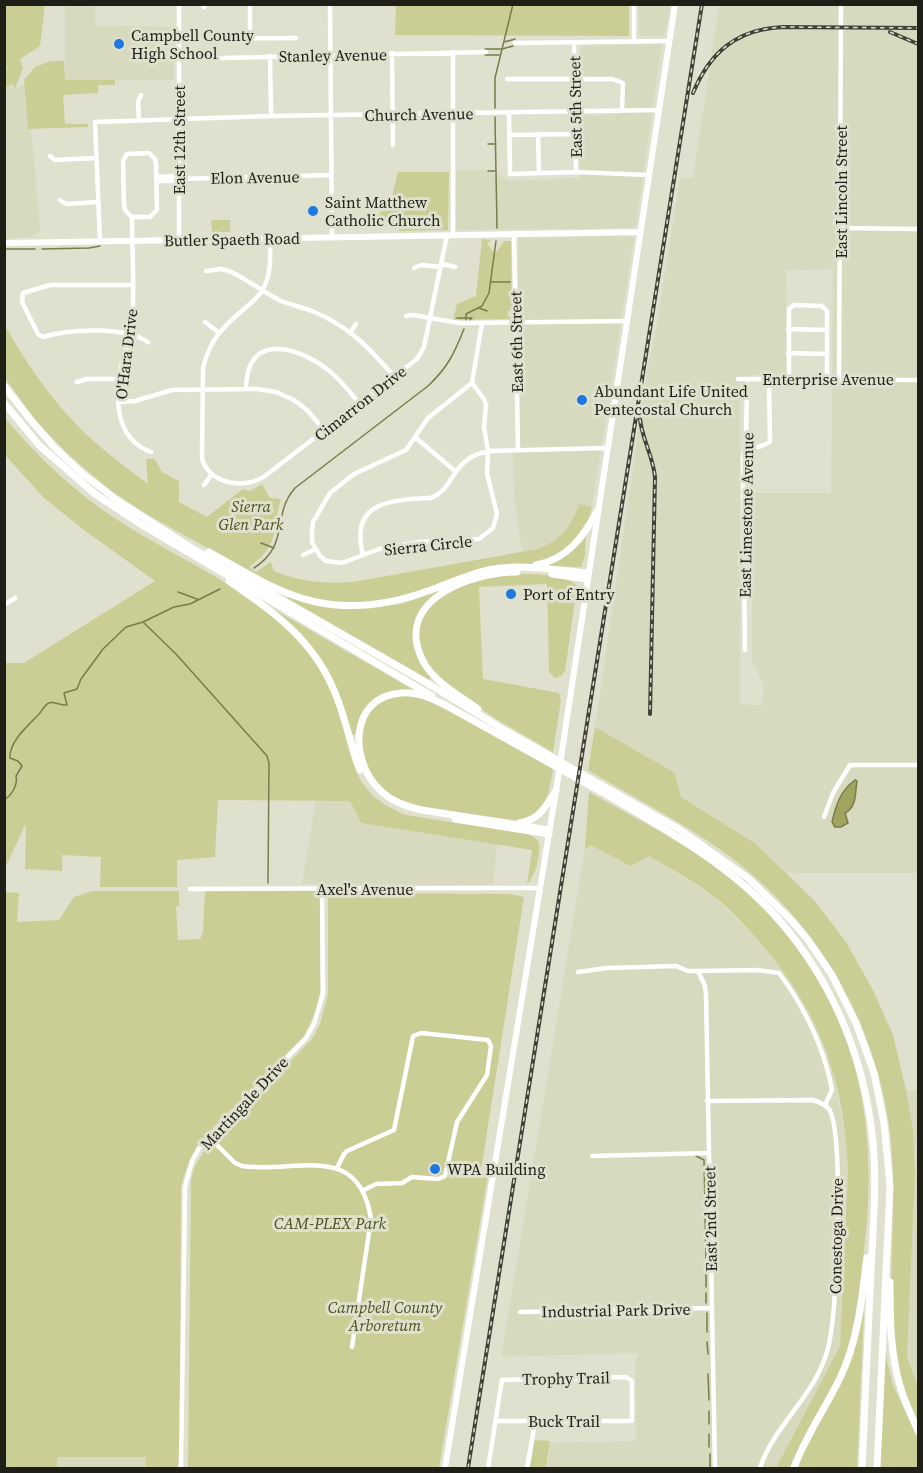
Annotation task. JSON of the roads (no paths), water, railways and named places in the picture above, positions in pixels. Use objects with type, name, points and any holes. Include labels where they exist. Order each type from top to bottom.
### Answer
[{"type":"highway","points":[[4,386],[55,448],[83,474],[136,513],[190,547],[428,683],[504,734]]},
{"type":"highway","points":[[4,403],[40,446],[95,494],[142,525],[533,750],[675,835],[735,878],[768,909],[805,952],[842,1019],[863,1079],[873,1143],[874,1201],[862,1468]]},
{"type":"highway","points":[[136,513],[280,590],[316,602],[359,606],[403,600],[487,570],[546,563],[572,549],[582,538],[598,510]]},
{"type":"highway","points":[[214,567],[226,579],[273,612],[315,656],[333,686],[361,772],[377,794],[409,812],[549,832]]},
{"type":"highway","points":[[527,567],[587,576]]},
{"type":"highway","points":[[504,734],[436,677],[424,663],[416,639],[421,615],[437,595],[482,576],[510,572],[587,576]]},
{"type":"highway","points":[[504,734],[436,700],[414,693],[401,692],[389,695],[372,706],[364,715],[359,751],[366,771],[377,786],[390,798],[410,807],[516,824],[549,832]]},
{"type":"highway","points":[[533,750],[596,780],[718,855],[772,900],[808,940],[832,975],[865,1047],[880,1098],[890,1186],[890,1330],[894,1362],[902,1393],[918,1431]]},
{"type":"highway","points":[[516,824],[536,818],[556,790]]},
{"type":"highway","points":[[877,1468],[890,1186]]},
{"type":"highway","points":[[794,1468],[849,1358],[857,1328],[874,1201]]},
{"type":"main road","points":[[445,1468],[556,790],[675,4]]},
{"type":"main road","name":"Butler Spaeth Road","points":[[4,243],[640,232]]},
{"type":"street","name":"East 12th Street","points":[[179,4],[179,239]]},
{"type":"street","points":[[250,4],[250,38]]},
{"type":"street","points":[[330,4],[332,237]]},
{"type":"street","points":[[634,4],[634,41]]},
{"type":"street","name":"East Lincoln Street","points":[[839,380],[841,4]]},
{"type":"street","points":[[179,39],[296,38]]},
{"type":"street","points":[[514,43],[669,41]]},
{"type":"street","name":"East 5th Street","points":[[574,42],[576,172]]},
{"type":"street","name":"Cimarron Drive","points":[[211,475],[235,483],[257,482],[417,359],[424,347],[441,265],[450,235],[453,52]]},
{"type":"street","name":"Stanley Avenue","points":[[179,58],[486,52]]},
{"type":"street","points":[[392,53],[393,144]]},
{"type":"street","points":[[270,56],[271,116]]},
{"type":"street","points":[[507,79],[612,79],[623,83],[622,111]]},
{"type":"street","points":[[139,120],[138,102],[141,95]]},
{"type":"street","name":"Church Avenue","points":[[96,158],[95,122],[271,116],[658,110]]},
{"type":"street","points":[[509,112],[510,174],[576,172],[648,175]]},
{"type":"street","points":[[538,134],[539,173]]},
{"type":"street","points":[[509,135],[576,134]]},
{"type":"street","name":"O'Hara Drive","points":[[151,452],[142,449],[127,435],[119,416],[119,379],[130,334],[132,285],[132,217],[125,210],[124,204],[124,157],[130,152],[149,153],[155,159],[156,179]]},
{"type":"street","points":[[50,156],[55,160],[96,158],[100,241]]},
{"type":"street","name":"Elon Avenue","points":[[156,179],[332,175]]},
{"type":"street","points":[[132,217],[150,217],[157,210],[156,179]]},
{"type":"street","points":[[60,200],[66,204],[98,202]]},
{"type":"street","points":[[841,228],[918,229]]},
{"type":"street","name":"East 6th Street","points":[[514,234],[518,449]]},
{"type":"street","points":[[204,485],[211,475],[202,459],[202,390],[206,354],[218,332],[255,300],[263,290],[269,272],[270,238]]},
{"type":"street","points":[[414,268],[421,265],[454,267]]},
{"type":"street","points":[[206,271],[221,269],[229,271],[282,301],[311,311],[351,332],[369,347],[394,376]]},
{"type":"street","points":[[132,285],[50,285],[23,293],[22,302],[38,334],[43,337],[64,331],[119,332],[140,337],[147,342]]},
{"type":"street","points":[[311,311],[314,303]]},
{"type":"street","points":[[789,379],[789,309],[791,306],[812,305],[825,307],[826,311],[827,380]]},
{"type":"street","points":[[406,316],[413,315],[459,323],[626,321]]},
{"type":"street","points":[[206,322],[218,332]]},
{"type":"street","points":[[303,555],[315,550],[312,542],[313,522],[330,493],[354,474],[406,450],[428,418],[472,383],[482,323]]},
{"type":"street","points":[[351,332],[356,324]]},
{"type":"street","points":[[788,329],[826,330]]},
{"type":"street","points":[[246,389],[247,370],[253,358],[264,351],[276,348],[304,356],[328,369],[359,403]]},
{"type":"street","points":[[788,352],[827,354]]},
{"type":"street","points":[[76,382],[86,379],[119,379]]},
{"type":"street","name":"Enterprise Avenue","points":[[738,379],[918,380]]},
{"type":"street","name":"East Limestone Avenue","points":[[745,650],[743,457],[746,446],[747,379]]},
{"type":"street","points":[[746,446],[759,447],[770,441],[769,379]]},
{"type":"street","name":"Sierra Circle","points":[[315,550],[326,561],[342,563],[379,549],[420,542],[472,540],[487,535],[493,528],[497,514],[487,478],[488,451],[484,427],[486,405],[472,383]]},
{"type":"street","points":[[119,402],[135,401],[172,390],[246,389],[276,392],[294,400],[307,410],[324,430]]},
{"type":"street","points":[[416,438],[455,471]]},
{"type":"street","points":[[363,555],[360,542],[361,525],[374,508],[383,503],[437,496],[455,471],[471,457],[488,451],[518,449],[606,448]]},
{"type":"street","points":[[444,489],[450,493]]},
{"type":"street","points":[[4,605],[15,598]]},
{"type":"street","points":[[824,817],[833,793],[850,765],[918,765]]},
{"type":"street","name":"Martingale Drive","points":[[182,1468],[185,1187],[192,1161],[199,1148],[306,1038],[314,1024],[323,993],[322,888]]},
{"type":"street","name":"Axel's Avenue","points":[[190,889],[540,888]]},
{"type":"street","points":[[578,972],[607,968],[676,966],[688,971],[756,970],[779,973],[802,1009],[821,1051],[832,1090],[825,1105],[813,1100],[707,1101]]},
{"type":"street","name":"East 2nd Street","points":[[698,971],[705,986],[706,995],[715,1468]]},
{"type":"street","points":[[337,1168],[347,1151],[394,1130],[413,1036],[421,1033],[488,1040],[491,1046],[487,1075],[457,1122],[445,1176],[438,1179],[412,1177],[402,1183],[372,1185],[362,1191]]},
{"type":"street","name":"Conestoga Drive","points":[[760,1468],[767,1451],[806,1397],[818,1374],[831,1332],[835,1295],[838,1198],[833,1123],[825,1105]]},
{"type":"street","points":[[209,1137],[235,1163],[242,1166],[329,1166],[350,1175],[362,1191],[370,1211],[370,1229],[352,1347]]},
{"type":"street","points":[[592,1156],[709,1153]]},
{"type":"street","name":"Industrial Park Drive","points":[[520,1312],[712,1308]]},
{"type":"street","name":"Trophy Trail","points":[[496,1421],[502,1380],[630,1378],[632,1380],[632,1421]]},
{"type":"street","points":[[488,1468],[496,1421]]},
{"type":"street","name":"Buck Trail","points":[[496,1421],[632,1421]]},
{"type":"street","points":[[527,1468],[535,1422]]},
{"type":"waterway","points":[[495,108],[495,78],[513,4]]},
{"type":"waterway","points":[[504,42],[515,39]]},
{"type":"waterway","points":[[502,49],[513,46]]},
{"type":"waterway","points":[[485,49],[502,49]]},
{"type":"waterway","points":[[485,55],[499,55]]},
{"type":"waterway","points":[[495,117],[497,228]]},
{"type":"waterway","points":[[488,144],[496,144]]},
{"type":"waterway","points":[[488,171],[496,171]]},
{"type":"waterway","points":[[466,320],[466,314],[482,306],[489,293],[496,241]]},
{"type":"waterway","points":[[42,249],[100,246]]},
{"type":"waterway","points":[[4,249],[35,249]]},
{"type":"waterway","points":[[491,282],[510,282]]},
{"type":"waterway","points":[[479,308],[487,311]]},
{"type":"waterway","points":[[457,318],[472,318],[470,320]]},
{"type":"waterway","points":[[254,568],[273,549],[284,509],[295,488],[428,386],[450,360],[464,329]]},
{"type":"waterway","points":[[261,543],[274,548]]},
{"type":"waterway","points":[[4,800],[14,790],[16,776],[22,766],[18,761],[10,758],[16,740],[45,706],[53,703],[67,705],[64,693],[77,689],[81,679],[103,649],[126,627],[143,622],[174,607],[190,604],[220,589]]},
{"type":"waterway","points":[[178,592],[197,599]]},
{"type":"waterway","points":[[144,623],[176,654],[267,756],[269,763],[268,883]]},
{"type":"waterway","points":[[696,1156],[704,1160],[705,1205]]},
{"type":"waterway","points":[[705,1215],[706,1258]]},
{"type":"waterway","points":[[706,1270],[706,1287]]},
{"type":"waterway","points":[[706,1293],[706,1303]]},
{"type":"waterway","points":[[707,1313],[707,1332]]},
{"type":"waterway","points":[[707,1342],[708,1354]]},
{"type":"waterway","points":[[708,1374],[709,1400]]},
{"type":"waterway","points":[[709,1411],[709,1424]]},
{"type":"waterway","points":[[709,1434],[709,1447]]},
{"type":"waterway","points":[[710,1454],[710,1468]]},
{"type":"railway","points":[[468,1468],[702,4]]},
{"type":"railway","points":[[693,93],[700,78],[717,55],[727,45],[752,32],[783,27],[918,28]]},
{"type":"railway","points":[[890,32],[918,44]]},
{"type":"railway","points":[[640,419],[655,477],[650,714]]},
{"type":"place","name":"Campbell County High School","points":[[119,44]]},
{"type":"place","name":"Saint Matthew Catholic Church","points":[[313,211]]},
{"type":"place","name":"Abundant Life United Pentecostal Church","points":[[582,400]]},
{"type":"place","name":"Port of Entry","points":[[511,594]]},
{"type":"place","name":"WPA Building","points":[[435,1169]]},
{"type":"park label","name":"Sierra Glen Park","points":[[251,515]]},
{"type":"park label","name":"CAM-PLEX Park","points":[[330,1223]]},
{"type":"park label","name":"Campbell County Arboretum","points":[[385,1316]]}]
